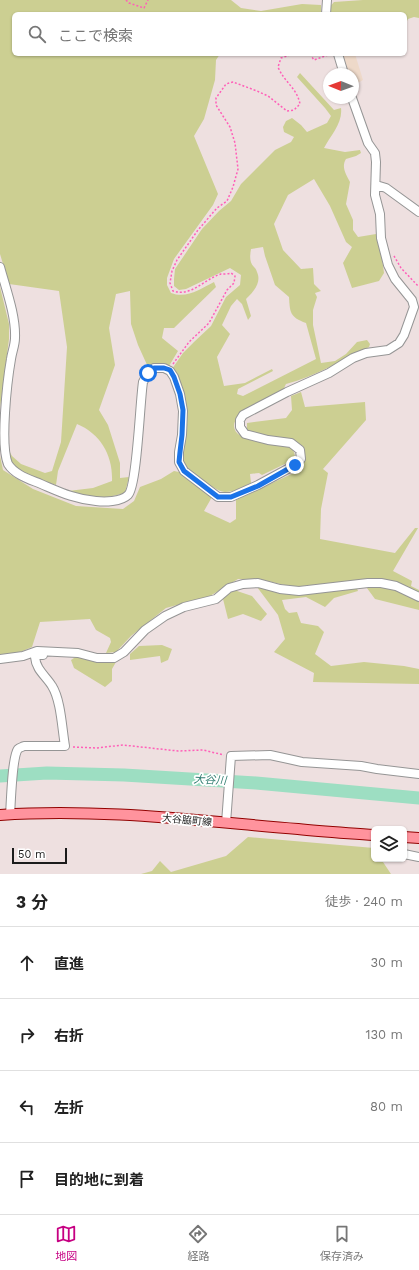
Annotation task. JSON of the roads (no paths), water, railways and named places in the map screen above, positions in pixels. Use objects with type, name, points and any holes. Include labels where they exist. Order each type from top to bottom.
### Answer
[{"type":"main road","name":"大谷脇町線","points":[[5,815],[81,813],[139,816],[371,835]]},
{"type":"main road","points":[[407,837],[419,838]]},
{"type":"street","points":[[326,12],[327,0]]},
{"type":"street","points":[[339,56],[342,68]]},
{"type":"street","points":[[0,267],[14,319],[15,339],[8,378],[2,443],[8,464],[16,473],[77,499],[98,502],[116,500],[127,496],[130,492],[134,475],[143,382],[148,373],[154,368],[164,368],[170,370],[180,394],[183,410],[179,462],[184,471],[218,497],[231,497],[258,486],[295,465],[301,459],[300,450],[291,443],[268,440],[245,434],[240,427],[240,420],[243,415],[287,392],[329,373],[354,358],[366,353],[388,350],[399,343],[404,335],[414,307],[412,300],[395,279],[388,265],[382,245],[380,214],[375,195],[375,153],[368,143],[354,104]]},
{"type":"street","points":[[376,185],[386,188],[419,212]]},
{"type":"street","points":[[0,659],[23,656],[37,651],[78,653],[97,658],[114,658],[124,652],[145,630],[165,616],[184,607],[216,599],[229,588],[243,584],[258,584],[280,589],[299,591],[368,583],[381,583],[396,586],[419,597]]},
{"type":"street","points":[[5,815],[16,753],[19,749],[24,746],[65,746],[58,701],[52,686],[41,673],[35,662],[35,657],[38,655],[49,655],[54,652]]},
{"type":"street","points":[[226,823],[231,756],[270,756],[302,762],[361,766],[419,774]]},
{"type":"street","points":[[407,855],[419,857]]},
{"type":"waterway","name":"大谷川","points":[[0,776],[47,773],[124,775],[256,783],[419,798]]}]
